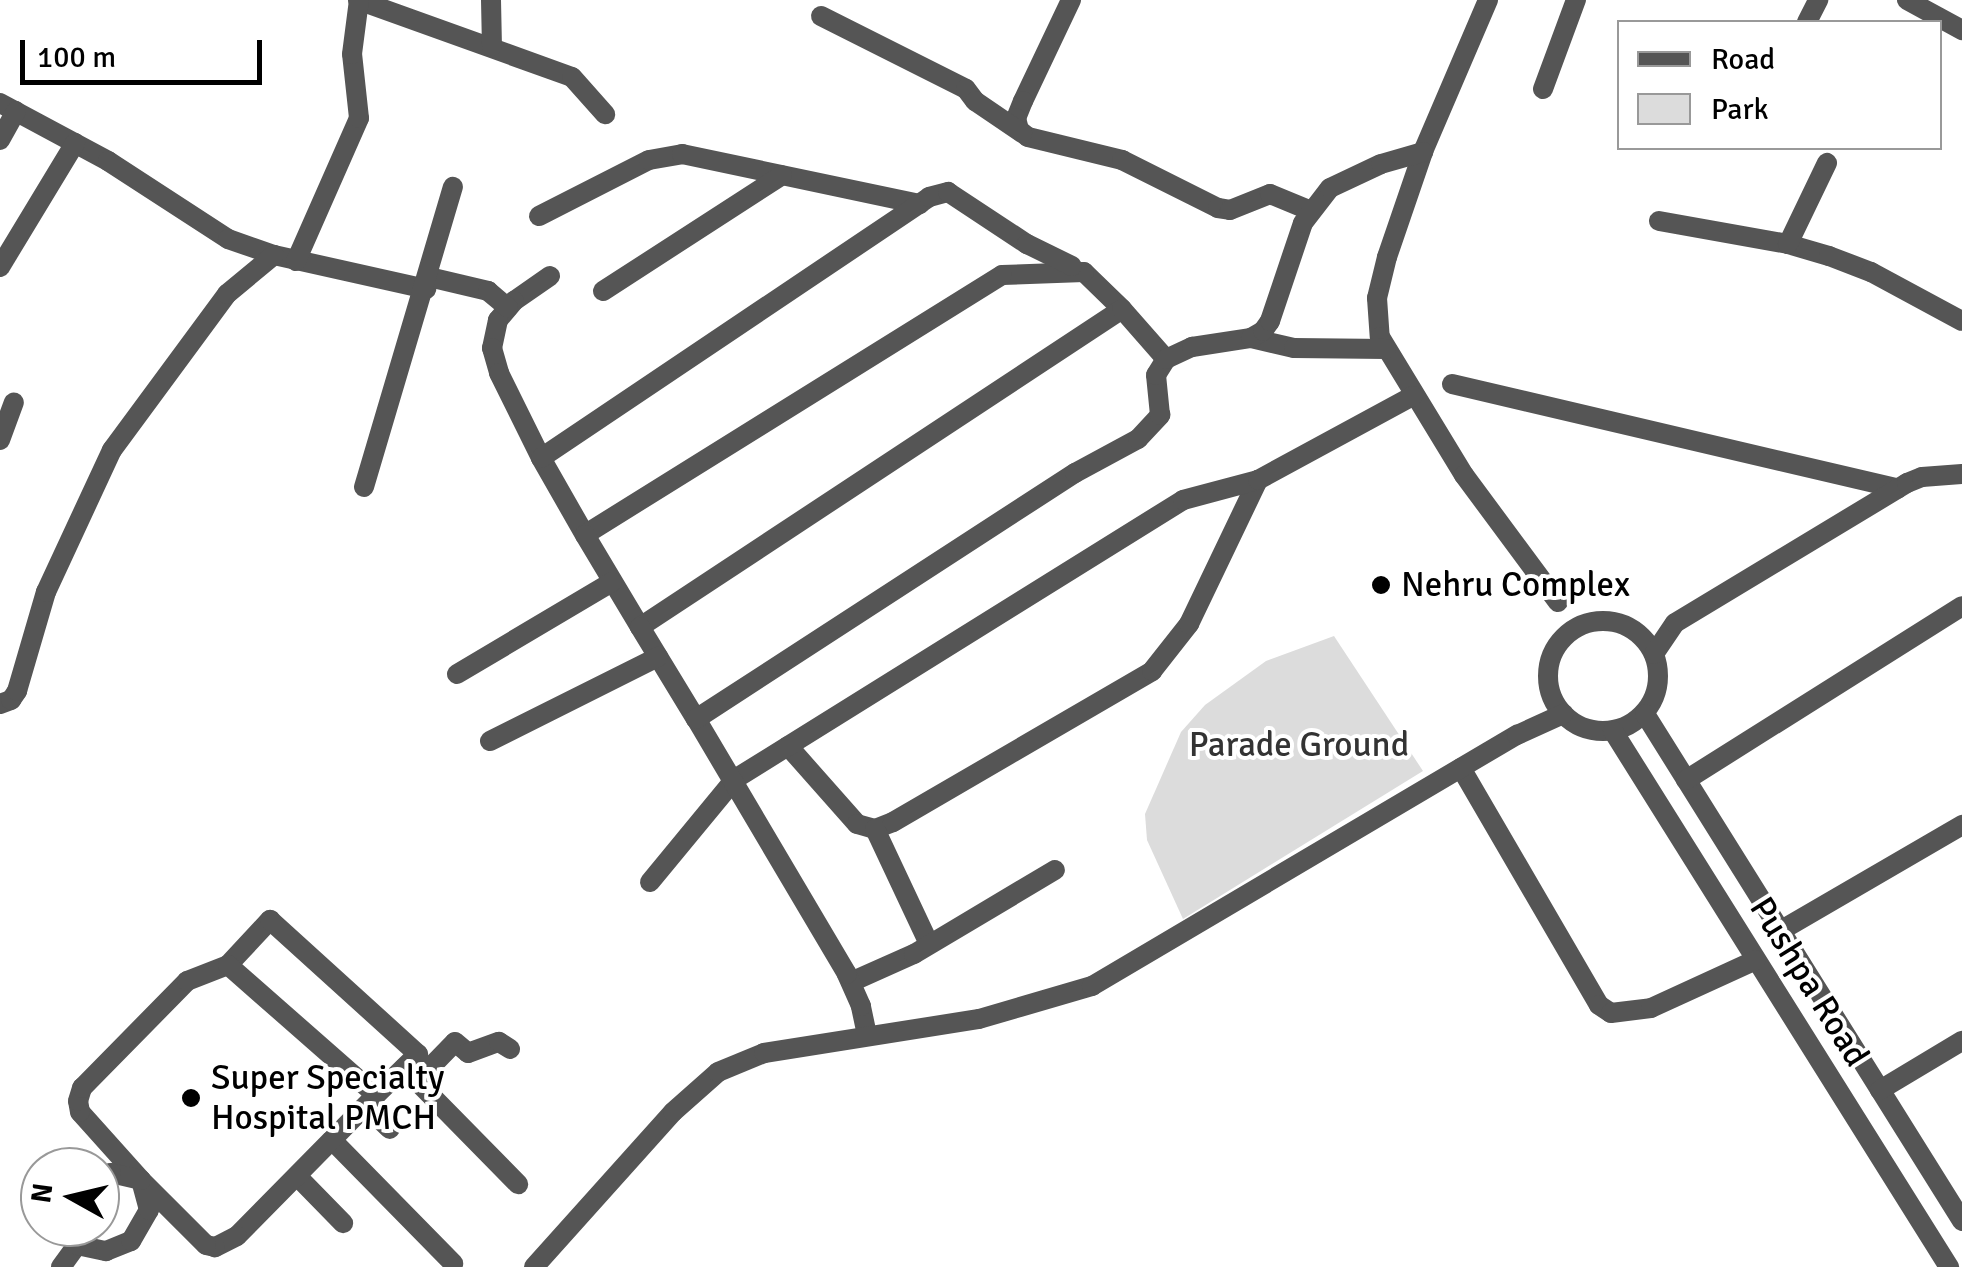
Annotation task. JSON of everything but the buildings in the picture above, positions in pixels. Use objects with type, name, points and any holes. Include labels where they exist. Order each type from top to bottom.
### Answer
[{"type":"street","points":[[296,261],[358,118],[352,54],[359,0],[572,77],[605,114]]},
{"type":"street","points":[[491,0],[492,46]]},
{"type":"street","points":[[1028,137],[1019,130],[1016,118],[1072,0]]},
{"type":"street","points":[[1488,0],[1423,152],[1377,298],[1380,337],[1464,475],[1558,602]]},
{"type":"street","points":[[1543,89],[1576,0]]},
{"type":"street","points":[[1906,0],[1962,29]]},
{"type":"street","points":[[821,16],[966,89],[976,101],[1028,137],[1122,160],[1218,208],[1230,210],[1270,194],[1311,212]]},
{"type":"street","points":[[0,140],[8,107],[75,143],[228,239],[296,261],[488,291],[508,308]]},
{"type":"street","points":[[0,267],[75,143]]},
{"type":"street","points":[[1251,338],[1270,321],[1293,245],[1330,188],[1348,177],[1423,152]]},
{"type":"street","points":[[539,216],[665,155],[920,204]]},
{"type":"street","points":[[1788,244],[1827,163]]},
{"type":"street","points":[[603,291],[782,175]]},
{"type":"street","points":[[364,488],[428,283],[453,187]]},
{"type":"street","points":[[540,458],[920,204],[948,192],[1028,244],[1084,272],[1166,359]]},
{"type":"street","points":[[1660,221],[1788,244],[1871,272],[1962,321]]},
{"type":"street","points":[[585,535],[1002,275],[1028,244]]},
{"type":"street","points":[[0,704],[11,700],[18,691],[46,592],[112,450],[227,294],[274,255]]},
{"type":"street","points":[[1002,275],[1084,272]]},
{"type":"street","points":[[550,276],[498,320],[492,348],[499,373],[540,458],[735,779],[851,982],[867,1035]]},
{"type":"street","points":[[640,627],[1122,309]]},
{"type":"street","points":[[696,718],[1075,472],[1138,439],[1160,415],[1156,375],[1166,359],[1192,347],[1251,338],[1294,348],[1386,349]]},
{"type":"street","points":[[1452,384],[1898,489]]},
{"type":"street","points":[[650,882],[735,779],[1183,500],[1258,480],[1413,396]]},
{"type":"street","points":[[0,440],[14,402]]},
{"type":"street","points":[[1517,735],[1549,688],[1552,657],[1567,634],[1604,620],[1634,630],[1675,623],[1898,489],[1922,477],[1962,474]]},
{"type":"street","points":[[788,746],[840,810],[857,824],[875,829],[1152,672],[1190,624],[1258,480]]},
{"type":"street","points":[[457,674],[612,582]]},
{"type":"street","points":[[1686,780],[1962,606]]},
{"type":"street","points":[[1654,654],[1675,623]]},
{"type":"street","points":[[1549,688],[1562,714],[1595,732],[1613,732],[1645,714],[1658,685],[1654,654],[1634,630]]},
{"type":"street","points":[[490,741],[658,657]]},
{"type":"street","points":[[534,1267],[673,1112],[718,1072],[764,1053],[979,1019],[1092,986],[1517,735],[1562,714]]},
{"type":"street","name":"Pushpa Road","points":[[1645,714],[1962,1222]]},
{"type":"street","name":"Pushpa Road","points":[[1613,732],[1949,1267]]},
{"type":"street","points":[[1460,768],[1599,1005],[1611,1013],[1651,1008],[1756,960]]},
{"type":"street","points":[[1780,931],[1962,825]]},
{"type":"street","points":[[875,829],[929,944]]},
{"type":"street","points":[[851,982],[929,944],[1055,870]]},
{"type":"street","points":[[410,1074],[418,1054],[270,920],[228,965],[187,981],[82,1088],[80,1112],[141,1180],[206,1244],[215,1247],[237,1236],[371,1100],[410,1074],[455,1042],[468,1053],[499,1042],[510,1049]]},
{"type":"street","points":[[228,965],[371,1100],[390,1129]]},
{"type":"street","points":[[1880,1090],[1962,1041]]},
{"type":"street","points":[[410,1074],[518,1184]]},
{"type":"street","points":[[332,1140],[452,1263]]},
{"type":"street","points":[[120,1174],[141,1180]]},
{"type":"street","points":[[297,1176],[343,1224]]},
{"type":"street","points":[[120,1245],[131,1241],[149,1210],[141,1180]]},
{"type":"green space","name":"Parade Ground","points":[[1334,636],[1423,771],[1183,919],[1147,840],[1145,814],[1181,732],[1205,705],[1266,661]]},
{"type":"place","name":"Nehru Complex","points":[[1381,585]]},
{"type":"place","name":"Super Specialty Hospital PMCH","points":[[191,1098]]}]
